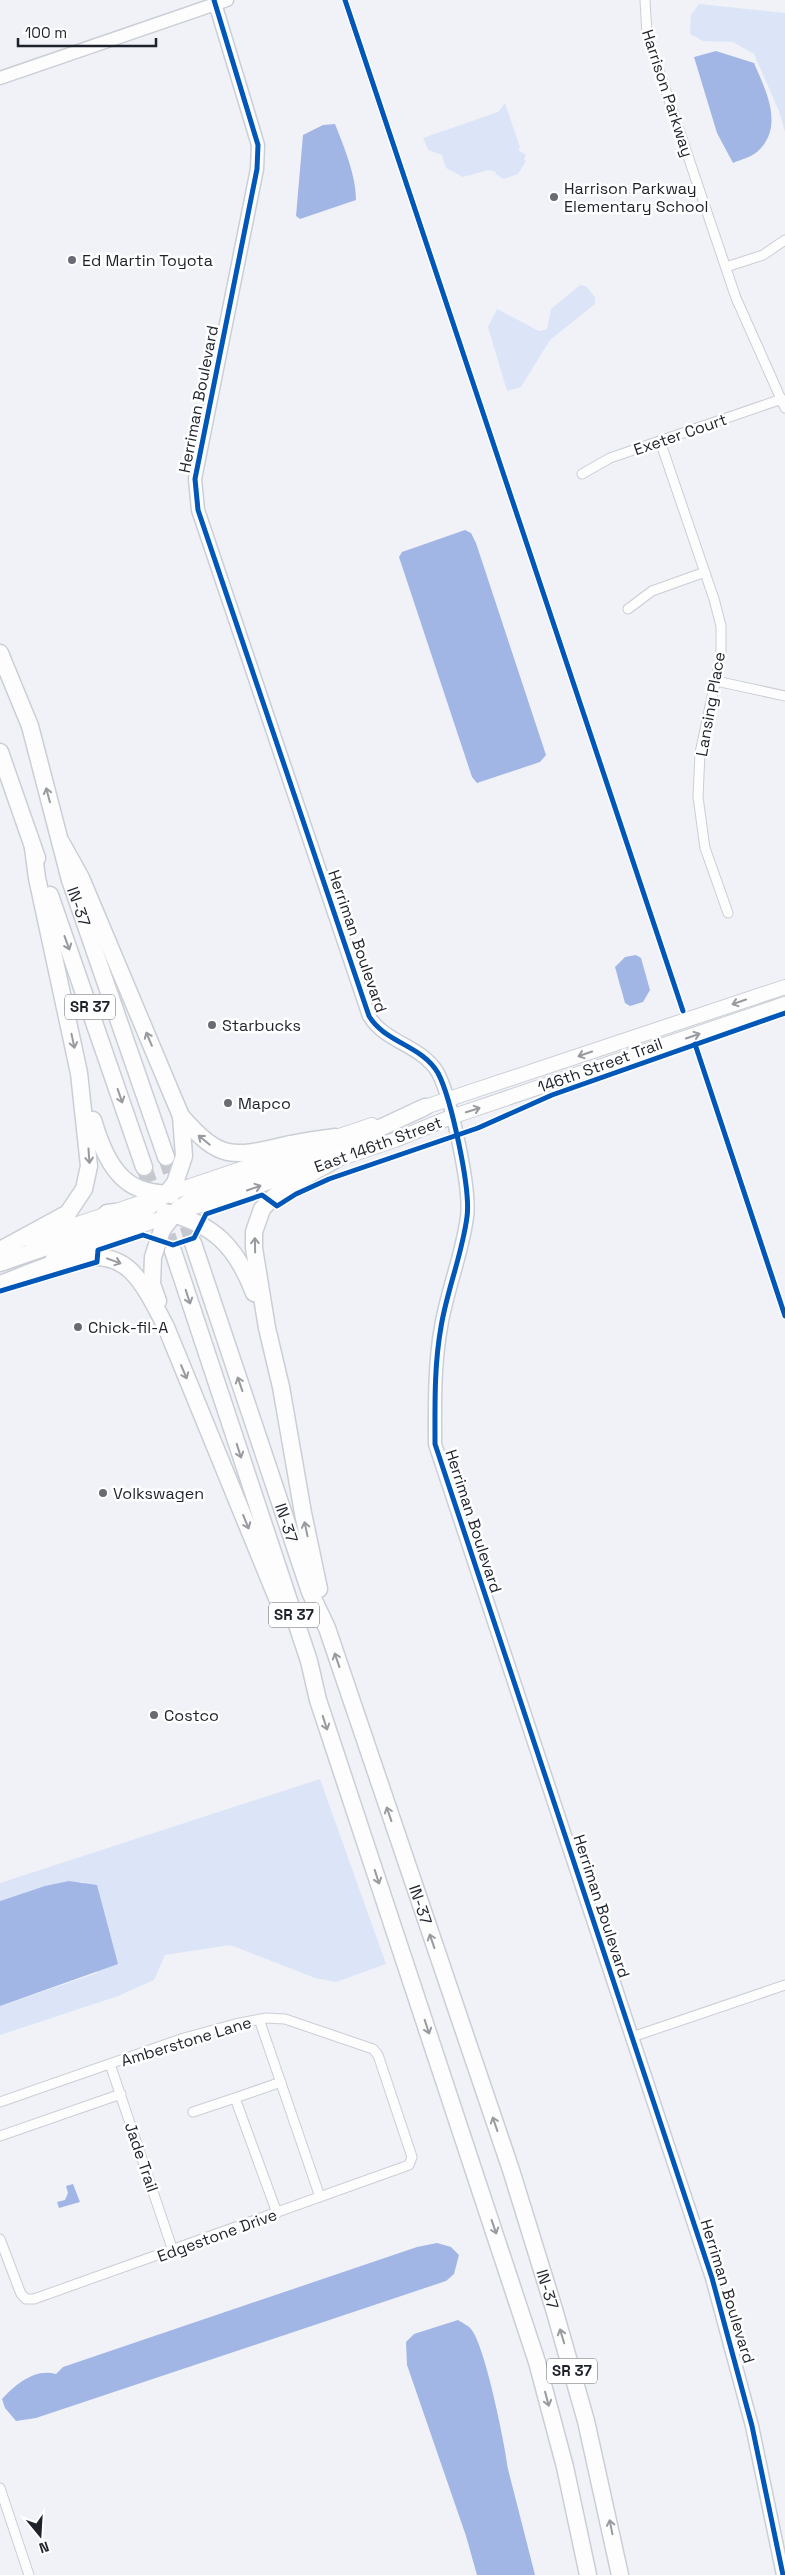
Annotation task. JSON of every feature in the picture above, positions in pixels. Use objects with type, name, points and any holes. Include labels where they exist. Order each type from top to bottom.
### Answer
[{"type":"highway","name":"IN-37","points":[[0,653],[30,726],[70,880],[166,1158]]},
{"type":"highway","name":"IN-37","points":[[0,752],[144,1167]]},
{"type":"highway","points":[[0,1263],[137,1216],[166,1194],[180,1172],[184,1156],[181,1116],[81,878],[61,842]]},
{"type":"highway","points":[[33,848],[37,878],[79,1073],[100,1144],[106,1156],[130,1183],[143,1190],[200,1201]]},
{"type":"highway","points":[[0,1250],[59,1219],[74,1206],[84,1189],[89,1166],[79,1073]]},
{"type":"highway","points":[[318,1700],[166,1327],[152,1284],[151,1269],[160,1236],[174,1214],[200,1201],[205,1192],[341,1146],[425,1107]]},
{"type":"highway","points":[[181,1116],[206,1142],[225,1152],[236,1154],[258,1153],[287,1144],[335,1137]]},
{"type":"highway","points":[[327,1628],[302,1513],[281,1387],[267,1328],[254,1248],[254,1232],[262,1209],[270,1200],[288,1186],[335,1160]]},
{"type":"highway","points":[[107,1213],[145,1210],[174,1214],[201,1224],[228,1245],[246,1273],[267,1328]]},
{"type":"highway","name":"IN-37","points":[[193,1243],[310,1592],[327,1628],[511,2170],[586,2421],[620,2575]]},
{"type":"highway","name":"IN-37","points":[[173,1251],[309,1661],[318,1700],[537,2362],[565,2467],[588,2575]]},
{"type":"highway","points":[[0,1284],[86,1256],[115,1261],[131,1271],[142,1284],[166,1327]]},
{"type":"main road","name":"East 146th Street","points":[[0,1250],[785,987]]},
{"type":"main road","name":"East 146th Street","points":[[200,1201],[335,1160],[452,1117],[785,1004]]},
{"type":"main road","points":[[0,1276],[174,1214]]},
{"type":"street","name":"Harrison Parkway","points":[[645,0],[647,35],[736,298],[783,404]]},
{"type":"street","points":[[0,78],[219,1]]},
{"type":"street","name":"Herriman Boulevard","points":[[219,1],[258,145],[257,169],[196,471],[194,492],[198,510],[369,1016],[381,1031],[421,1054],[431,1062],[438,1074],[452,1117],[466,1183],[468,1216],[440,1329],[436,1360],[435,1444],[728,2329],[752,2426],[783,2575]]},
{"type":"street","points":[[726,267],[763,254],[785,240]]},
{"type":"street","name":"Exeter Court","points":[[582,474],[602,462],[660,441],[783,404]]},
{"type":"street","name":"Lansing Place","points":[[660,441],[705,572],[721,626],[720,655],[716,682],[700,753],[698,803],[704,848],[728,912]]},
{"type":"street","points":[[628,610],[652,591],[705,572]]},
{"type":"street","points":[[716,682],[785,696]]},
{"type":"street","points":[[632,2037],[785,1985]]},
{"type":"street","points":[[258,2019],[320,2197]]},
{"type":"street","name":"Amberstone Lane","points":[[0,2102],[201,2033],[258,2019],[285,2019],[373,2049],[382,2063],[412,2162]]},
{"type":"street","name":"Jade Trail","points":[[110,2064],[174,2251]]},
{"type":"street","points":[[193,2112],[280,2082]]},
{"type":"street","points":[[0,2136],[121,2094]]},
{"type":"street","points":[[235,2098],[277,2213]]},
{"type":"street","name":"Edgestone Drive","points":[[11,2271],[21,2294],[26,2299],[34,2299],[174,2251],[409,2165],[412,2162]]},
{"type":"street","points":[[0,2240],[11,2271],[0,2269]]},
{"type":"street","points":[[0,2488],[29,2575]]},
{"type":"shaded area","points":[[699,4],[785,13],[785,132],[779,111],[754,54],[733,42],[703,41],[690,34],[691,15]]},
{"type":"shaded area","points":[[505,103],[520,147],[518,150],[526,155],[524,160],[526,161],[518,174],[504,179],[495,174],[496,172],[489,170],[463,177],[446,168],[442,155],[428,150],[423,138],[498,112]]},
{"type":"shaded area","points":[[580,285],[586,286],[595,297],[595,304],[550,340],[521,387],[507,391],[488,327],[497,309],[539,331],[547,329],[551,309]]},
{"type":"shaded area","points":[[320,1779],[386,1964],[336,1982],[315,1978],[230,1945],[165,1955],[154,1980],[118,1996],[0,2035],[0,2006],[97,1973],[84,1882],[52,1885],[0,1901],[0,1883]]},
{"type":"water","points":[[716,51],[754,63],[771,109],[770,131],[765,142],[755,154],[733,163],[717,133],[694,57]]},
{"type":"water","points":[[335,124],[352,171],[356,200],[300,219],[296,216],[303,135],[323,125]]},
{"type":"water","points":[[465,530],[471,533],[476,543],[546,755],[540,762],[477,783],[472,777],[399,557],[402,552]]},
{"type":"water","points":[[636,955],[641,958],[650,990],[643,1002],[630,1006],[625,1003],[615,967],[625,957]]},
{"type":"water","points":[[69,1881],[97,1885],[118,1964],[0,2006],[0,1901],[45,1886]]},
{"type":"water","points":[[73,2184],[80,2202],[59,2208],[57,2202],[65,2200],[68,2193],[66,2186]]},
{"type":"water","points":[[437,2243],[451,2247],[459,2255],[454,2274],[446,2281],[36,2418],[16,2421],[5,2408],[2,2399],[13,2388],[33,2375],[41,2373],[56,2374],[63,2367],[417,2247]]},
{"type":"water","points":[[458,2320],[471,2329],[482,2354],[499,2418],[508,2469],[535,2575],[477,2575],[466,2536],[407,2365],[406,2342],[414,2334]]},
{"type":"tunnel","points":[[166,1157],[193,1243]]},
{"type":"tunnel","points":[[144,1167],[173,1251]]},
{"type":"cycle path","points":[[214,0],[258,145],[257,169],[195,479],[198,510],[369,1016],[384,1032],[423,1056],[431,1064],[438,1073],[449,1102],[463,1166],[467,1217],[462,1245],[444,1313],[437,1356],[435,1444],[712,2278],[752,2426],[783,2575]]},
{"type":"cycle path","points":[[345,0],[683,1011]]},
{"type":"cycle path","name":"146th Street Trail","points":[[0,1291],[97,1262],[98,1250],[143,1235],[173,1245],[194,1238],[206,1214],[262,1195],[277,1206],[296,1194],[329,1179],[478,1128],[552,1095],[785,1013]]},
{"type":"cycle path","points":[[695,1044],[785,1316]]},
{"type":"place","name":"Harrison Parkway Elementary School","points":[[554,197]]},
{"type":"place","name":"Ed Martin Toyota","points":[[72,260]]},
{"type":"place","name":"Starbucks","points":[[212,1025]]},
{"type":"place","name":"Mapco","points":[[228,1103]]},
{"type":"place","name":"Chick-fil-A","points":[[78,1327]]},
{"type":"place","name":"Volkswagen","points":[[103,1493]]},
{"type":"place","name":"Costco","points":[[154,1715]]}]
